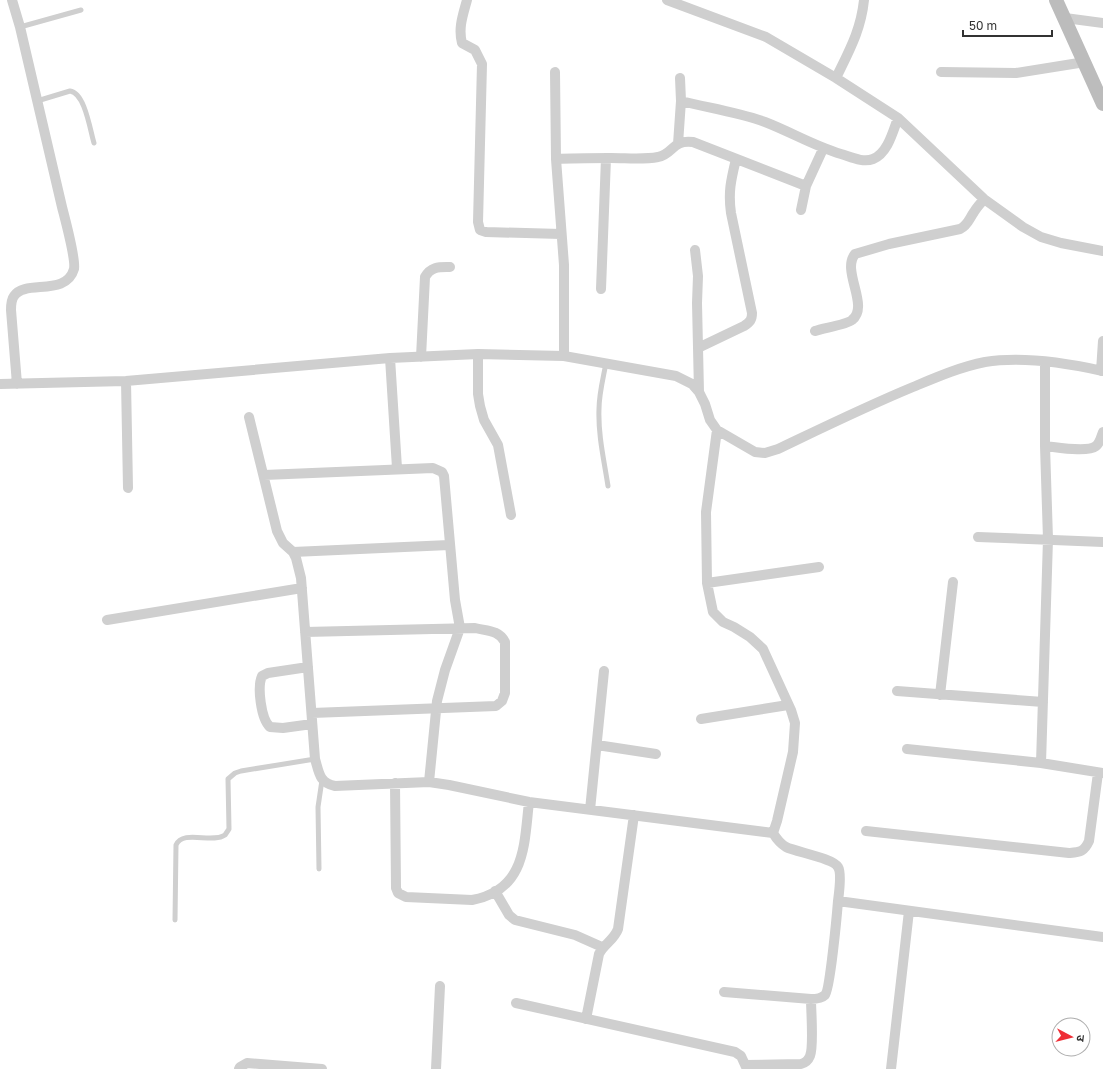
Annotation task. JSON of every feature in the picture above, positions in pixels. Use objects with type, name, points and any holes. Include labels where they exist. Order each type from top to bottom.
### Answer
[{"type":"street","points":[[12,0],[20,27],[67,225],[74,261],[74,268],[67,280],[54,285],[20,291],[15,294],[12,299],[11,310],[17,384]]},
{"type":"street","points":[[467,0],[460,25],[462,43],[475,50],[482,64],[478,222],[480,230],[486,232],[561,234]]},
{"type":"street","points":[[667,0],[766,37],[836,78],[898,118],[984,199],[1023,227],[1041,237],[1061,243],[1103,251]]},
{"type":"street","points":[[836,78],[855,40],[863,13],[864,0]]},
{"type":"street","points":[[1056,0],[1103,104]]},
{"type":"street","points":[[1065,18],[1103,23]]},
{"type":"street","points":[[941,72],[1016,73],[1084,62]]},
{"type":"street","points":[[556,72],[556,158],[564,265],[564,356]]},
{"type":"street","points":[[678,144],[681,101],[680,78]]},
{"type":"street","points":[[681,101],[764,121],[823,149],[864,160],[873,159],[881,154],[887,145],[898,118]]},
{"type":"street","points":[[556,158],[642,159],[659,157],[666,154],[678,144],[693,142],[806,186]]},
{"type":"street","points":[[801,210],[806,186],[823,149]]},
{"type":"street","points":[[601,289],[606,158]]},
{"type":"street","points":[[698,348],[744,326],[750,322],[752,318],[729,198],[736,159]]},
{"type":"street","points":[[815,331],[849,322],[855,316],[858,306],[851,263],[855,254],[889,244],[965,227],[984,199]]},
{"type":"street","points":[[695,250],[698,276],[697,303],[699,392]]},
{"type":"street","points":[[421,357],[425,277],[432,269],[436,267],[450,267]]},
{"type":"street","points":[[0,384],[126,381],[390,358],[478,354],[564,356],[676,376],[692,384],[699,392],[710,420],[717,430],[738,444],[755,452],[765,453],[778,449],[888,397],[950,371],[992,362],[1017,360],[1063,364],[1102,371],[1103,341]]},
{"type":"street","points":[[478,354],[478,394],[480,406],[484,420],[498,445],[512,515]]},
{"type":"street","points":[[390,358],[396,468]]},
{"type":"street","points":[[1041,763],[1048,539],[1045,446],[1045,363]]},
{"type":"street","points":[[126,381],[128,488]]},
{"type":"street","points":[[249,417],[278,531],[283,543],[293,552],[298,564],[302,588],[315,759],[322,780],[327,784],[335,786],[429,782],[529,802],[772,833],[784,846],[828,860],[837,865],[840,874],[838,901],[828,990],[826,995],[820,998],[811,999],[724,992]]},
{"type":"street","points":[[717,430],[706,512],[707,583],[713,612],[723,622],[750,637],[763,649],[795,723],[793,752],[777,821],[772,833]]},
{"type":"street","points":[[1045,446],[1087,449],[1095,447],[1103,432]]},
{"type":"street","points":[[264,475],[348,472],[396,468],[433,468],[442,472],[444,476],[455,600],[460,628],[445,670],[436,709],[429,782]]},
{"type":"street","points":[[978,537],[1103,542]]},
{"type":"street","points":[[293,552],[449,545]]},
{"type":"street","points":[[707,583],[819,567]]},
{"type":"street","points":[[940,694],[953,582]]},
{"type":"street","points":[[107,620],[302,588]]},
{"type":"street","points":[[305,632],[475,628],[497,633],[502,636],[505,642],[505,693],[502,701],[496,706],[312,713]]},
{"type":"street","points":[[308,667],[268,673],[262,676],[259,689],[265,720],[270,728],[283,728],[312,724]]},
{"type":"street","points":[[590,810],[604,672]]},
{"type":"street","points":[[897,691],[1043,702]]},
{"type":"street","points":[[701,720],[788,705]]},
{"type":"street","points":[[597,745],[656,754]]},
{"type":"street","points":[[866,831],[1069,853],[1080,852],[1086,848],[1089,841],[1100,773],[1041,763],[907,749]]},
{"type":"street","points":[[395,783],[396,888],[398,894],[406,897],[472,900],[482,898],[504,886],[512,879],[524,848],[529,802]]},
{"type":"street","points":[[586,1019],[599,954],[602,947],[616,935],[618,929],[634,815]]},
{"type":"street","points":[[495,891],[509,915],[515,920],[575,935],[602,947]]},
{"type":"street","points":[[838,901],[1103,937]]},
{"type":"street","points":[[891,1069],[910,911]]},
{"type":"street","points":[[436,1069],[440,986]]},
{"type":"street","points":[[516,1003],[735,1052],[741,1056],[746,1067],[801,1064],[807,1062],[810,1056],[811,999]]},
{"type":"street","points":[[239,1069],[247,1063],[322,1069]]},
{"type":"lane","points":[[20,27],[80,10]]},
{"type":"lane","points":[[37,101],[74,91],[82,101],[94,143]]},
{"type":"lane","points":[[606,364],[600,393],[599,408],[601,444],[608,486]]},
{"type":"lane","points":[[175,920],[176,845],[178,841],[185,838],[218,838],[225,836],[229,829],[228,779],[235,773],[241,771],[315,759]]},
{"type":"lane","points":[[319,869],[318,807],[322,780]]}]
